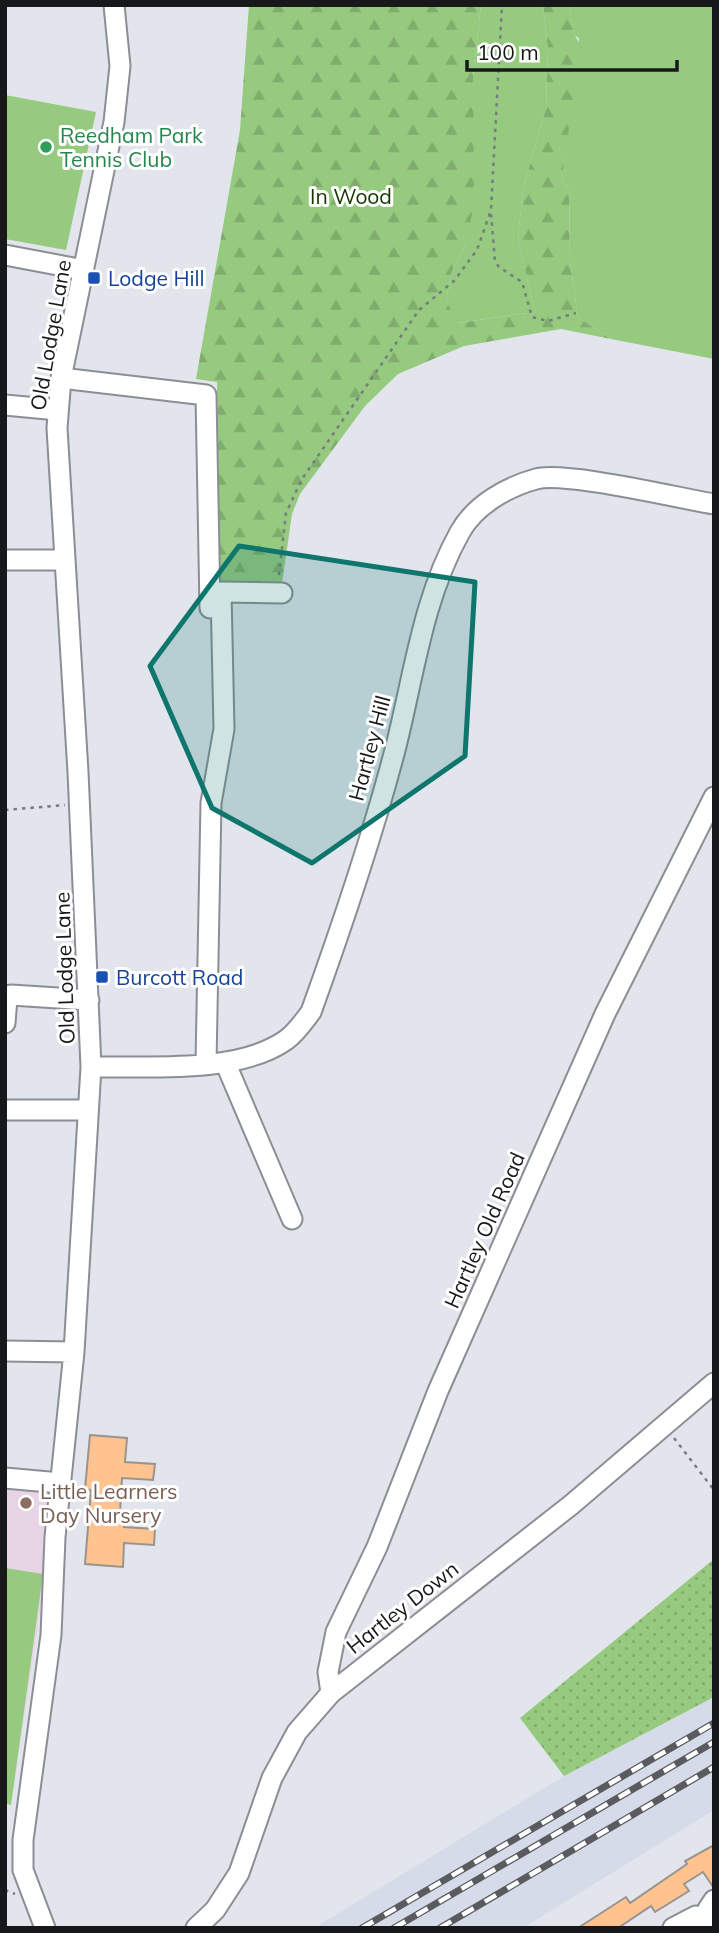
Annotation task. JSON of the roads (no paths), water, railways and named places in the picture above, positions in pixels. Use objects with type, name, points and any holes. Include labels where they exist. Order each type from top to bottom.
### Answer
[{"type":"street","name":"Old Lodge Lane","points":[[44,1928],[14,1870],[51,1635],[60,1483],[74,1352],[91,1067],[80,804],[57,445],[58,410],[61,378],[114,122],[120,66],[114,5]]},
{"type":"street","points":[[5,255],[84,270]]},
{"type":"street","points":[[61,378],[206,395],[211,663]]},
{"type":"street","points":[[5,405],[58,410]]},
{"type":"street","name":"Hartley Hill","points":[[91,1067],[216,1063],[262,1053],[287,1040],[311,1012],[395,749],[414,658],[436,584],[461,530],[483,504],[538,478],[566,478],[714,504]]},
{"type":"street","points":[[5,560],[65,560]]},
{"type":"street","points":[[280,587],[221,592],[225,729],[211,803],[216,1063],[292,1219]]},
{"type":"street","name":"Hartley Old Road","points":[[331,1693],[328,1672],[336,1632],[377,1547],[438,1391],[605,1014],[714,797]]},
{"type":"street","points":[[5,989],[89,994]]},
{"type":"street","points":[[5,1023],[7,998],[11,995],[89,994]]},
{"type":"street","points":[[5,1110],[87,1110]]},
{"type":"street","points":[[5,1351],[74,1352]]},
{"type":"street","name":"Hartley Down","points":[[196,1928],[215,1910],[239,1873],[272,1779],[296,1732],[331,1693],[570,1505],[714,1383]]},
{"type":"street","points":[[5,1478],[60,1483]]},
{"type":"street","points":[[710,1923],[708,1909],[714,1900]]},
{"type":"street","points":[[673,1928],[696,1916],[710,1923]]},
{"type":"railway","points":[[362,1928],[714,1723]]},
{"type":"railway","points":[[394,1928],[714,1742]]},
{"type":"railway","points":[[440,1928],[714,1767]]},
{"type":"place","name":"Reedham Park Tennis Club","points":[[46,147]]},
{"type":"place","name":"Lodge Hill","points":[[94,278]]},
{"type":"place","name":"Burcott Road","points":[[102,977]]},
{"type":"place","name":"Little Learners Day Nursery","points":[[26,1503]]},
{"type":"park label","name":"In Wood","points":[[351,196]]}]
